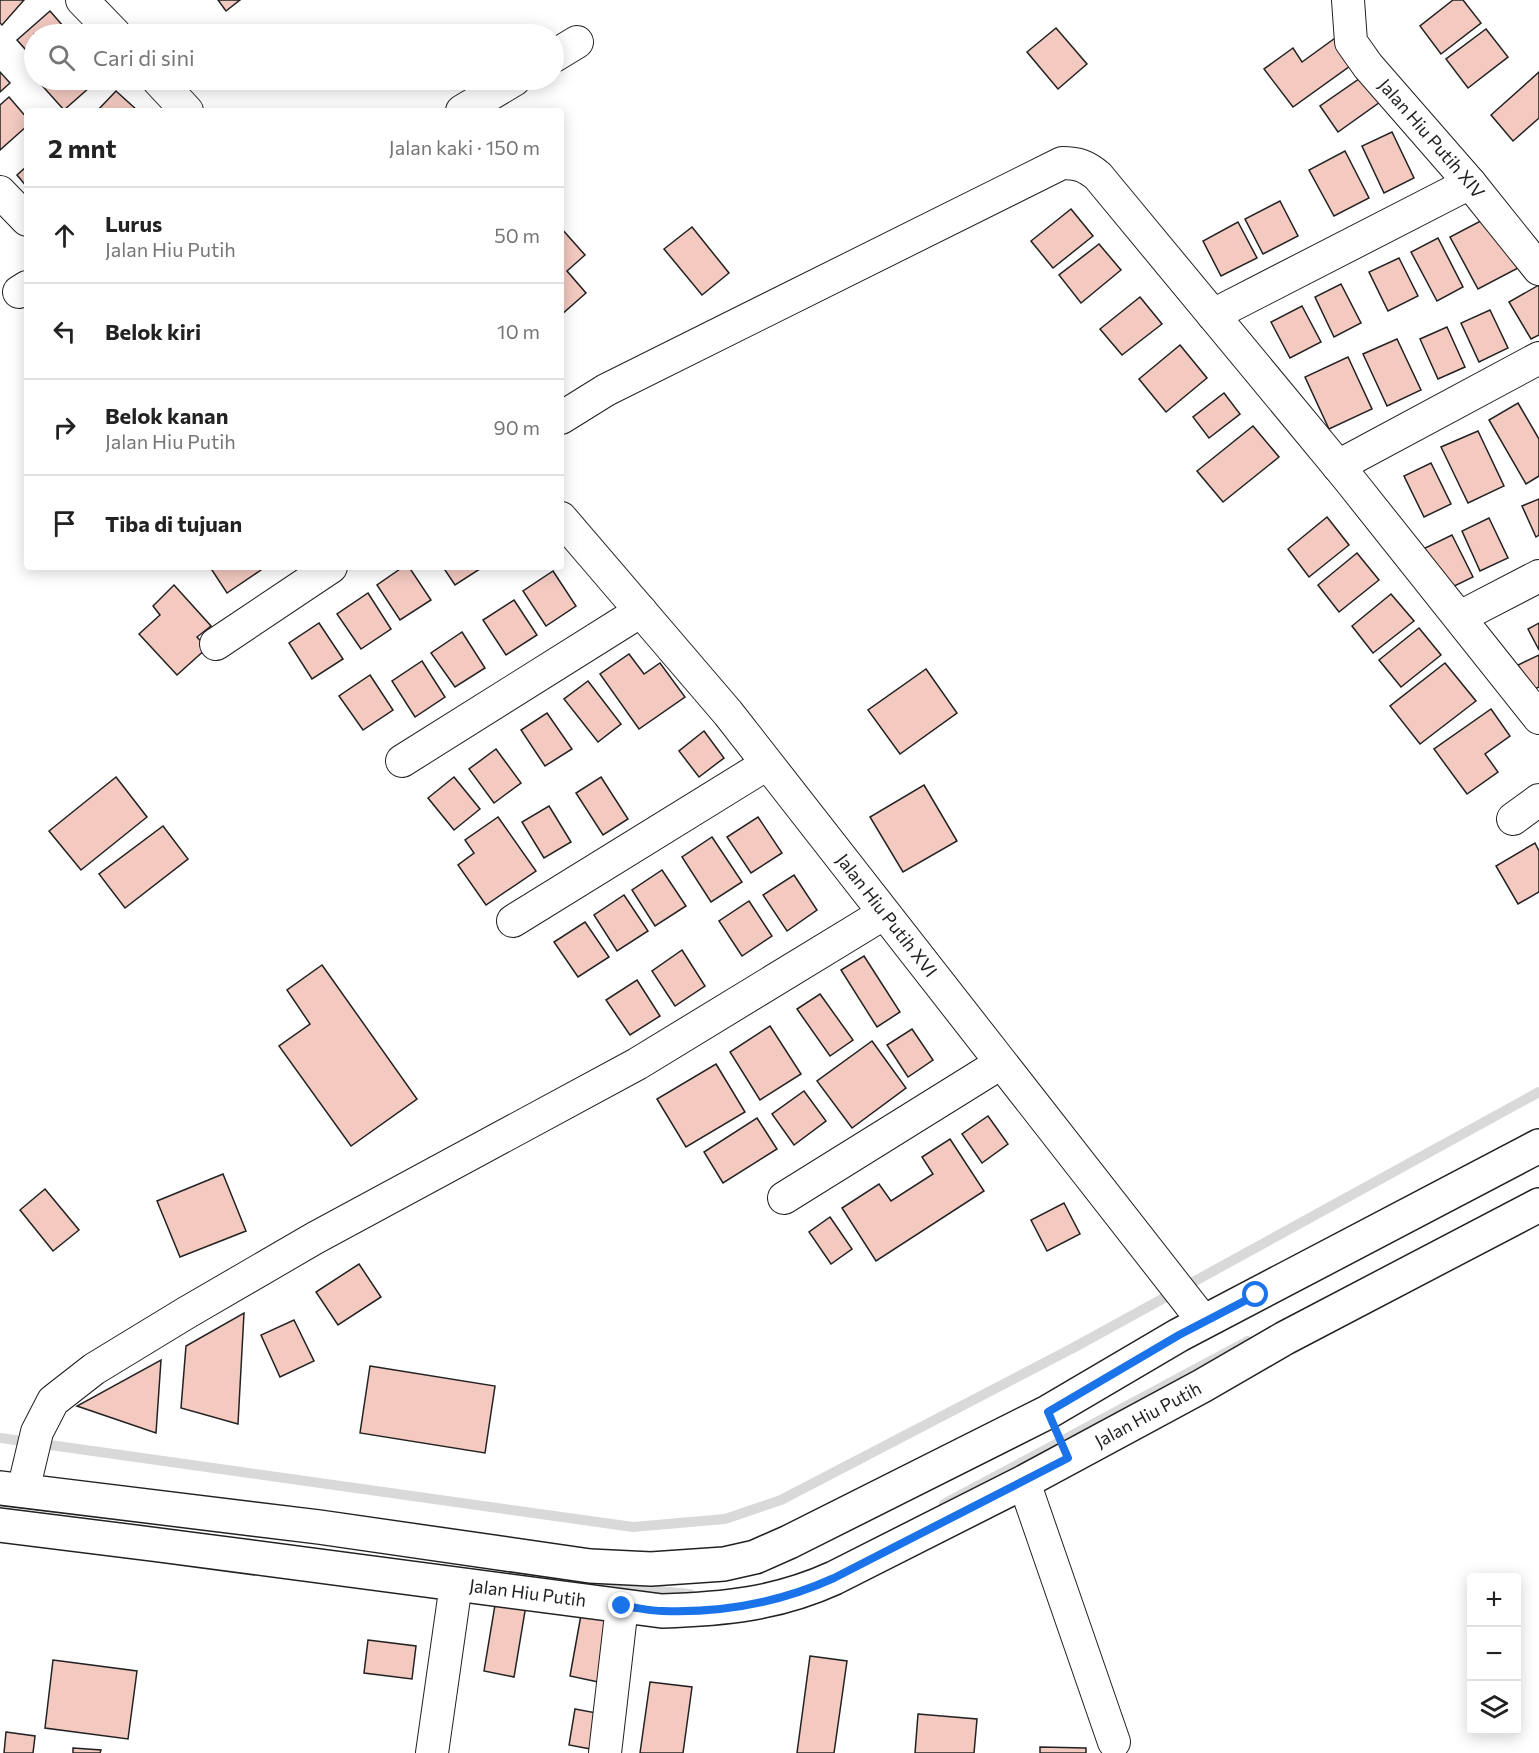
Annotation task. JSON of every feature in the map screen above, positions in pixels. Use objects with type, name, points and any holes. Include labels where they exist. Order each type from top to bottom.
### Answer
[{"type":"street","points":[[82,0],[105,24]]},
{"type":"street","name":"Jalan Hiu Putih XIV","points":[[1348,0],[1351,42],[1368,66],[1470,183],[1539,268]]},
{"type":"street","points":[[167,90],[184,108]]},
{"type":"street","points":[[467,108],[497,90]]},
{"type":"street","points":[[564,416],[606,390],[1062,163],[1077,163],[1089,168],[1098,176],[1338,466],[1539,718]]},
{"type":"street","points":[[1213,315],[1470,183]]},
{"type":"street","points":[[0,192],[24,217]]},
{"type":"street","points":[[1338,466],[1539,358]]},
{"type":"street","name":"Jalan Hiu Putih XVI","points":[[564,521],[728,713],[1204,1322]]},
{"type":"street","points":[[216,644],[327,570]]},
{"type":"street","points":[[1460,617],[1539,576]]},
{"type":"street","points":[[402,761],[641,611]]},
{"type":"street","points":[[513,921],[767,764]]},
{"type":"street","points":[[1513,819],[1539,800]]},
{"type":"street","points":[[884,914],[637,1064],[315,1238],[94,1369],[53,1401],[11,1489],[590,1566],[651,1569],[724,1564],[755,1557],[789,1542],[1048,1412],[1204,1322],[1539,1146]]},
{"type":"street","points":[[784,1198],[1001,1063]]},
{"type":"street","name":"Jalan Hiu Putih","points":[[0,1526],[662,1611],[716,1609],[789,1596],[834,1578],[1024,1482],[1202,1386],[1284,1338],[1539,1205]]},
{"type":"street","points":[[1048,1412],[1068,1458]]},
{"type":"street","points":[[1024,1482],[1114,1742]]},
{"type":"street","points":[[252,1557],[257,1520]]},
{"type":"street","points":[[432,1753],[456,1584]]},
{"type":"street","points":[[604,1753],[622,1606]]},
{"type":"building","points":[[0,0],[24,0],[2,25],[0,23]]},
{"type":"building","points":[[218,0],[240,0],[226,11]]},
{"type":"building","points":[[1453,0],[1463,0],[1481,23],[1441,54],[1420,26]]},
{"type":"building","points":[[50,11],[61,24],[35,24]]},
{"type":"building","points":[[1056,28],[1087,64],[1058,89],[1027,52]]},
{"type":"building","points":[[1486,29],[1508,57],[1468,88],[1446,59]]},
{"type":"building","points":[[24,34],[24,48],[17,40]]},
{"type":"building","points":[[1338,36],[1357,61],[1293,107],[1264,69],[1293,48],[1302,62]]},
{"type":"building","points":[[0,72],[10,83],[0,92]]},
{"type":"building","points":[[1369,72],[1387,97],[1338,132],[1320,106]]},
{"type":"building","points":[[1539,72],[1539,118],[1513,141],[1491,115]]},
{"type":"building","points":[[46,90],[87,90],[66,108],[62,108]]},
{"type":"building","points":[[116,91],[135,108],[100,108]]},
{"type":"building","points":[[9,97],[24,114],[24,129],[0,150],[0,105]]},
{"type":"building","points":[[1392,132],[1414,178],[1384,193],[1362,146]]},
{"type":"building","points":[[1345,151],[1369,198],[1334,216],[1309,170]]},
{"type":"building","points":[[24,169],[24,183],[17,175]]},
{"type":"building","points":[[1280,201],[1298,236],[1263,254],[1245,219]]},
{"type":"building","points":[[1071,209],[1093,236],[1053,268],[1031,241]]},
{"type":"building","points":[[1492,215],[1520,267],[1478,289],[1450,237]]},
{"type":"building","points":[[1238,222],[1257,258],[1221,276],[1203,241]]},
{"type":"building","points":[[692,227],[729,273],[702,295],[664,249]]},
{"type":"building","points":[[564,231],[585,255],[567,271],[586,293],[564,312]]},
{"type":"building","points":[[1438,238],[1463,287],[1437,301],[1411,252]]},
{"type":"building","points":[[1099,244],[1121,270],[1081,303],[1059,275]]},
{"type":"building","points":[[1399,258],[1418,296],[1388,311],[1369,272]]},
{"type":"building","points":[[1341,284],[1361,323],[1334,337],[1315,297]]},
{"type":"building","points":[[1539,285],[1539,335],[1531,339],[1509,302]]},
{"type":"building","points":[[1140,297],[1162,324],[1122,355],[1100,329]]},
{"type":"building","points":[[1302,306],[1321,342],[1290,358],[1271,322]]},
{"type":"building","points":[[1490,310],[1508,348],[1479,362],[1461,323]]},
{"type":"building","points":[[1447,327],[1465,367],[1438,379],[1420,339]]},
{"type":"building","points":[[1397,339],[1421,390],[1387,406],[1363,354]]},
{"type":"building","points":[[1180,345],[1207,378],[1166,412],[1139,379]]},
{"type":"building","points":[[1348,357],[1372,409],[1329,429],[1305,377]]},
{"type":"building","points":[[1224,393],[1240,414],[1209,438],[1193,417]]},
{"type":"building","points":[[1518,403],[1539,439],[1539,476],[1526,484],[1489,420]]},
{"type":"building","points":[[1253,426],[1279,457],[1223,502],[1197,471]]},
{"type":"building","points":[[1478,431],[1504,486],[1468,503],[1441,447]]},
{"type":"building","points":[[1431,463],[1451,504],[1424,517],[1404,476]]},
{"type":"building","points":[[1539,499],[1539,535],[1536,537],[1522,506]]},
{"type":"building","points":[[1327,517],[1349,545],[1309,577],[1288,549]]},
{"type":"building","points":[[1489,518],[1508,558],[1480,571],[1462,531]]},
{"type":"building","points":[[1452,535],[1473,577],[1442,592],[1421,550]]},
{"type":"building","points":[[1357,553],[1379,580],[1339,612],[1318,585]]},
{"type":"building","points":[[212,570],[261,570],[227,593]]},
{"type":"building","points":[[399,570],[411,570],[431,600],[400,620],[377,585]]},
{"type":"building","points":[[445,570],[478,570],[455,585]]},
{"type":"building","points":[[553,571],[576,606],[546,626],[523,591]]},
{"type":"building","points":[[174,585],[211,626],[197,637],[207,648],[177,675],[139,634],[160,615],[153,606]]},
{"type":"building","points":[[368,593],[391,629],[361,649],[337,614]]},
{"type":"building","points":[[1391,594],[1414,621],[1373,653],[1352,626]]},
{"type":"building","points":[[514,600],[537,635],[506,655],[483,620]]},
{"type":"building","points":[[319,623],[343,659],[312,679],[289,643]]},
{"type":"building","points":[[1539,623],[1539,650],[1528,629]]},
{"type":"building","points":[[1419,628],[1441,655],[1401,687],[1379,660]]},
{"type":"building","points":[[462,632],[485,668],[455,687],[431,653]]},
{"type":"building","points":[[629,654],[644,674],[660,663],[685,697],[639,729],[600,674]]},
{"type":"building","points":[[1539,655],[1539,687],[1531,691],[1518,665]]},
{"type":"building","points":[[422,661],[445,697],[415,717],[392,681]]},
{"type":"building","points":[[1445,663],[1476,701],[1420,744],[1390,706]]},
{"type":"building","points":[[926,669],[957,713],[900,754],[868,710]]},
{"type":"building","points":[[370,675],[393,710],[363,730],[339,696]]},
{"type":"building","points":[[588,681],[621,724],[598,742],[564,699]]},
{"type":"building","points":[[1491,709],[1510,736],[1485,754],[1498,772],[1467,794],[1434,749]]},
{"type":"building","points":[[547,713],[572,749],[545,766],[521,730]]},
{"type":"building","points":[[704,731],[724,758],[699,777],[679,751]]},
{"type":"building","points":[[496,749],[521,783],[494,803],[469,769]]},
{"type":"building","points":[[116,777],[147,817],[81,870],[49,831]]},
{"type":"building","points":[[454,777],[480,809],[454,830],[428,798]]},
{"type":"building","points":[[601,777],[628,819],[603,835],[576,793]]},
{"type":"building","points":[[924,785],[957,841],[903,872],[870,817]]},
{"type":"building","points":[[549,806],[571,842],[544,858],[522,822]]},
{"type":"building","points":[[498,817],[536,871],[486,905],[458,865],[474,853],[465,840]]},
{"type":"building","points":[[758,817],[782,853],[751,873],[727,837]]},
{"type":"building","points":[[163,826],[188,859],[125,908],[99,874]]},
{"type":"building","points":[[712,837],[742,882],[711,902],[682,857]]},
{"type":"building","points":[[1535,843],[1539,851],[1539,892],[1518,904],[1496,866]]},
{"type":"building","points":[[662,870],[686,906],[655,926],[632,890]]},
{"type":"building","points":[[794,875],[817,910],[787,931],[763,895]]},
{"type":"building","points":[[624,895],[648,931],[617,951],[594,915]]},
{"type":"building","points":[[749,901],[772,936],[742,956],[719,921]]},
{"type":"building","points":[[585,922],[609,957],[578,977],[554,942]]},
{"type":"building","points":[[682,950],[705,986],[675,1006],[652,971]]},
{"type":"building","points":[[864,956],[900,1012],[877,1027],[841,970]]},
{"type":"building","points":[[322,965],[417,1099],[351,1146],[279,1046],[310,1024],[287,990]]},
{"type":"building","points":[[637,980],[660,1016],[630,1035],[606,1000]]},
{"type":"building","points":[[820,994],[853,1040],[830,1056],[797,1009]]},
{"type":"building","points":[[770,1026],[801,1074],[760,1100],[730,1052]]},
{"type":"building","points":[[912,1029],[933,1060],[908,1077],[887,1045]]},
{"type":"building","points":[[872,1041],[906,1088],[852,1128],[817,1081]]},
{"type":"building","points":[[716,1064],[745,1112],[686,1147],[657,1099]]},
{"type":"building","points":[[804,1091],[826,1121],[794,1145],[772,1114]]},
{"type":"building","points":[[988,1116],[1008,1144],[982,1163],[962,1134]]},
{"type":"building","points":[[757,1118],[777,1149],[723,1183],[704,1152]]},
{"type":"building","points":[[950,1139],[984,1191],[876,1261],[842,1208],[879,1184],[891,1201],[933,1174],[922,1157]]},
{"type":"building","points":[[223,1174],[246,1231],[180,1257],[157,1201]]},
{"type":"building","points":[[45,1189],[79,1230],[53,1251],[20,1210]]},
{"type":"building","points":[[1064,1203],[1080,1234],[1047,1251],[1031,1220]]},
{"type":"building","points":[[830,1217],[852,1249],[831,1264],[809,1232]]},
{"type":"building","points":[[359,1264],[381,1297],[338,1325],[316,1292]]},
{"type":"building","points":[[244,1313],[238,1424],[181,1408],[186,1346]]},
{"type":"building","points":[[294,1320],[314,1361],[280,1377],[261,1335]]},
{"type":"building","points":[[161,1360],[156,1433],[77,1406]]},
{"type":"building","points":[[370,1366],[495,1386],[485,1453],[360,1433]]},
{"type":"building","points":[[496,1599],[526,1605],[514,1677],[484,1671]]},
{"type":"building","points":[[581,1615],[615,1622],[603,1683],[570,1676]]},
{"type":"building","points":[[368,1640],[416,1646],[412,1679],[364,1673]]},
{"type":"building","points":[[810,1656],[847,1661],[834,1753],[797,1753]]},
{"type":"building","points":[[53,1660],[137,1671],[128,1739],[45,1728]]},
{"type":"building","points":[[650,1682],[692,1687],[683,1753],[640,1753]]},
{"type":"building","points":[[575,1709],[602,1714],[596,1750],[569,1745]]},
{"type":"building","points":[[918,1714],[977,1719],[974,1753],[915,1753]]},
{"type":"building","points":[[6,1732],[35,1736],[33,1753],[4,1753]]},
{"type":"building","points":[[1040,1747],[1086,1748],[1086,1753],[1040,1753]]},
{"type":"building","points":[[73,1748],[101,1750],[100,1753],[73,1753]]},
{"type":"waterway","points":[[0,1438],[633,1527],[725,1519],[781,1500],[1073,1348],[1539,1092]]},
{"type":"waterway","points":[[944,1504],[1248,1341]]},
{"type":"waterway","points":[[583,1584],[690,1594]]},
{"type":"route","points":[[622,1606],[662,1611],[716,1609],[780,1599],[808,1590],[914,1539],[1068,1458],[1048,1412],[1179,1335],[1256,1295]]}]
